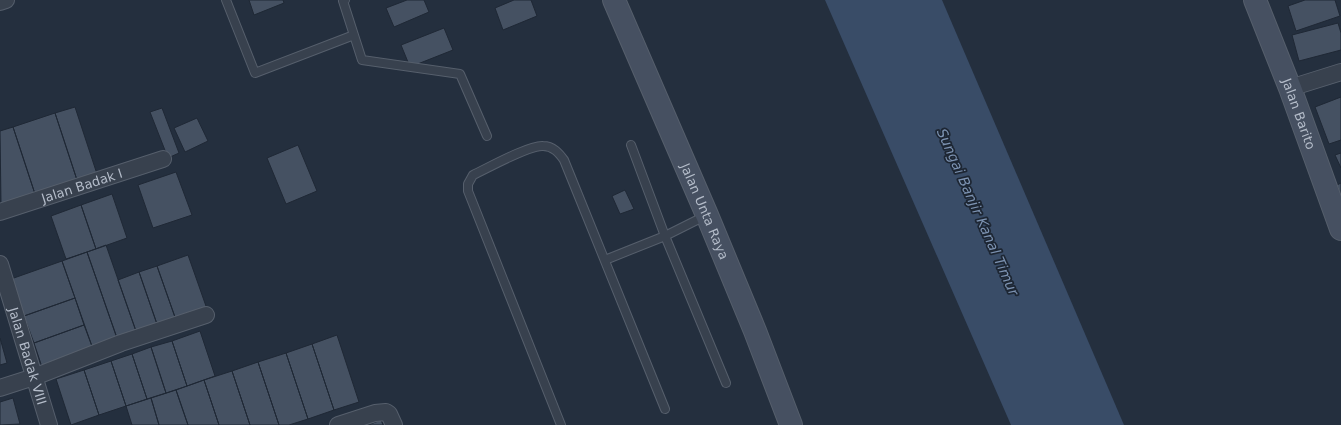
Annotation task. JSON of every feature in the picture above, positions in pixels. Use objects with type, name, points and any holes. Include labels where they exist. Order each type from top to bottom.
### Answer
[{"type":"street","points":[[0,2],[6,0]]},
{"type":"street","name":"Jalan Unta Raya","points":[[614,0],[707,215],[755,331],[791,425]]},
{"type":"street","name":"Jalan Barito","points":[[1255,0],[1290,88],[1341,228]]},
{"type":"street","points":[[1290,88],[1341,72]]},
{"type":"street","name":"Jalan Badak I","points":[[0,212],[163,159]]},
{"type":"street","name":"Jalan Badak VIII","points":[[0,264],[49,425]]},
{"type":"street","points":[[0,388],[34,377],[121,343],[206,315]]},
{"type":"street","points":[[338,425],[381,412],[389,414],[394,425]]},
{"type":"lane","points":[[226,0],[255,73],[354,35]]},
{"type":"lane","points":[[345,0],[343,1],[362,60],[460,74],[487,136]]},
{"type":"lane","points":[[631,145],[666,236],[726,383]]},
{"type":"lane","points":[[561,425],[468,191],[468,184],[473,175],[533,148],[543,146],[552,148],[559,153],[564,160],[606,260],[664,409]]},
{"type":"lane","points":[[606,260],[666,236],[707,215]]},
{"type":"water","name":"Sungai Banjir Kanal Timur","points":[[825,0],[942,0],[1124,425],[1011,425]]},
{"type":"building","points":[[249,0],[283,0],[284,3],[254,15]]},
{"type":"building","points":[[407,0],[424,0],[429,12],[394,27],[386,8]]},
{"type":"building","points":[[514,0],[531,0],[537,16],[503,30],[495,8]]},
{"type":"building","points":[[1305,0],[1335,0],[1340,16],[1296,31],[1288,6]]},
{"type":"building","points":[[1338,23],[1341,33],[1341,50],[1299,61],[1292,35]]},
{"type":"building","points":[[444,28],[453,50],[410,67],[401,45]]},
{"type":"building","points":[[1341,97],[1341,140],[1329,144],[1315,107]]},
{"type":"building","points":[[75,107],[97,174],[77,180],[55,113]]},
{"type":"building","points":[[162,108],[179,153],[168,158],[150,112]]},
{"type":"building","points":[[55,113],[77,180],[35,194],[13,127]]},
{"type":"building","points":[[197,118],[208,141],[185,152],[174,128]]},
{"type":"building","points":[[13,127],[35,194],[1,205],[0,131]]},
{"type":"building","points":[[298,145],[317,191],[286,204],[267,158]]},
{"type":"building","points":[[1341,153],[1341,168],[1335,155]]},
{"type":"building","points":[[176,172],[192,215],[153,228],[138,185]]},
{"type":"building","points":[[1341,183],[1341,196],[1337,185]]},
{"type":"building","points":[[625,190],[634,209],[620,214],[612,196]]},
{"type":"building","points":[[112,194],[127,238],[96,249],[81,205]]},
{"type":"building","points":[[81,205],[96,249],[66,259],[51,216]]},
{"type":"building","points":[[106,245],[137,334],[118,341],[87,252]]},
{"type":"building","points":[[87,252],[118,341],[93,349],[62,261]]},
{"type":"building","points":[[188,255],[207,309],[176,320],[157,266]]},
{"type":"building","points":[[62,261],[75,298],[24,316],[11,279]]},
{"type":"building","points":[[157,266],[176,320],[158,327],[139,272]]},
{"type":"building","points":[[139,272],[158,327],[137,334],[118,280]]},
{"type":"building","points":[[75,298],[84,325],[34,343],[24,316]]},
{"type":"building","points":[[84,325],[93,349],[42,367],[34,343]]},
{"type":"building","points":[[200,331],[215,376],[187,386],[172,341]]},
{"type":"building","points":[[337,335],[359,402],[334,410],[312,344]]},
{"type":"building","points":[[0,338],[7,363],[0,365]]},
{"type":"building","points":[[172,341],[187,386],[166,393],[151,347]]},
{"type":"building","points":[[312,344],[334,410],[308,419],[286,353]]},
{"type":"building","points":[[151,347],[166,393],[147,399],[132,354]]},
{"type":"building","points":[[286,353],[308,419],[289,425],[279,425],[258,362]]},
{"type":"building","points":[[132,354],[147,399],[126,406],[111,361]]},
{"type":"building","points":[[111,361],[126,406],[99,415],[84,370]]},
{"type":"building","points":[[258,362],[279,425],[250,425],[232,371]]},
{"type":"building","points":[[84,370],[99,415],[71,425],[56,379]]},
{"type":"building","points":[[232,371],[250,425],[219,425],[204,380]]},
{"type":"building","points":[[204,380],[219,425],[188,425],[176,390]]},
{"type":"building","points":[[176,390],[188,425],[159,425],[151,398]]},
{"type":"building","points":[[13,398],[20,424],[0,425],[0,402]]},
{"type":"building","points":[[151,398],[159,425],[132,425],[126,406]]},
{"type":"building","points":[[381,420],[383,425],[368,425]]}]
